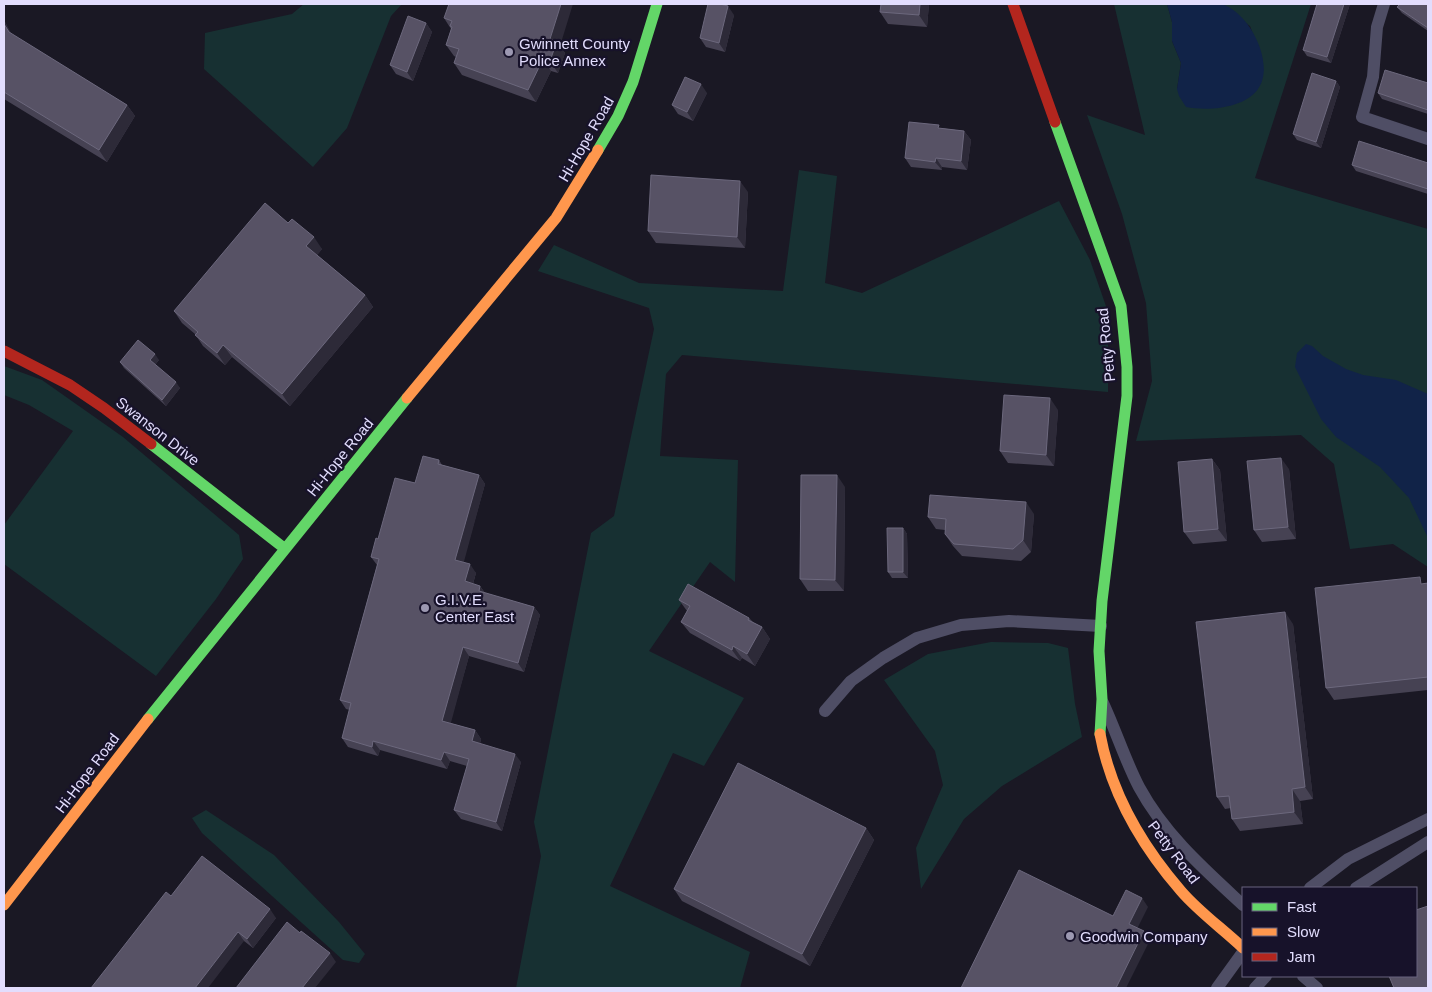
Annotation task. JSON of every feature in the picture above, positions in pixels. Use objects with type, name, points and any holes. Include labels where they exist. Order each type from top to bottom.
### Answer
[{"type":"street","name":"Hi-Hope Road","points":[[4,905],[160,703],[284,548],[556,218],[618,116],[634,82],[657,4]]},
{"type":"street","name":"Petty Road","points":[[1013,4],[1121,306],[1127,367],[1127,396],[1102,601],[1099,651],[1102,699],[1100,733],[1103,750],[1116,789],[1141,839],[1182,892],[1242,947]]},
{"type":"street","points":[[1384,4],[1377,27],[1373,77],[1362,117],[1428,139]]},
{"type":"street","name":"Swanson Drive","points":[[4,350],[70,385],[104,408],[284,548]]},
{"type":"street","points":[[825,710],[851,681],[883,658],[918,638],[962,625],[1009,621],[1101,626]]},
{"type":"street","name":"Petty Road","points":[[1102,699],[1125,758],[1156,814],[1192,858],[1242,904]]},
{"type":"street","points":[[1311,887],[1348,859],[1428,819]]},
{"type":"street","points":[[1358,887],[1424,844]]},
{"type":"street","points":[[1217,988],[1242,953]]},
{"type":"street","points":[[1255,988],[1265,977]]},
{"type":"street","points":[[1304,977],[1316,988]]},
{"type":"green space","points":[[304,4],[402,4],[391,16],[347,128],[313,167],[204,69],[205,33],[292,14]]},
{"type":"green space","points":[[1114,4],[1167,4],[1172,22],[1172,41],[1181,63],[1177,89],[1254,37],[1250,26],[1220,4],[1311,4],[1255,178],[1428,229],[1428,567],[1393,544],[1350,549],[1334,464],[1301,435],[1136,441],[1152,381],[1146,303],[1122,214],[1087,115],[1145,135]]},
{"type":"green space","points":[[799,170],[837,176],[825,283],[862,293],[1059,201],[1090,260],[1108,312],[1108,392],[682,355],[666,374],[660,456],[738,460],[735,582],[710,562],[649,651],[744,698],[704,766],[673,753],[610,886],[750,952],[740,988],[516,988],[541,856],[534,822],[591,533],[614,516],[654,329],[649,308],[538,271],[554,245],[639,283],[783,291]]},
{"type":"green space","points":[[4,366],[42,380],[123,437],[239,535],[243,559],[216,599],[156,676],[4,564],[4,525],[73,431],[29,405],[4,395]]},
{"type":"green space","points":[[991,642],[1048,643],[1068,648],[1075,704],[1082,737],[1002,786],[964,819],[921,889],[916,848],[943,785],[935,751],[884,680],[928,654]]},
{"type":"green space","points":[[206,810],[274,855],[339,922],[365,954],[359,963],[343,960],[202,833],[192,818]]},
{"type":"water","points":[[1216,3],[1231,9],[1241,17],[1250,27],[1257,40],[1264,66],[1263,78],[1252,96],[1235,105],[1225,107],[1204,109],[1186,107],[1177,89],[1181,63],[1172,41],[1172,22],[1167,4]]},
{"type":"water","points":[[1306,344],[1346,369],[1363,375],[1396,380],[1428,394],[1428,538],[1409,498],[1380,467],[1336,437],[1321,419],[1295,367],[1297,353]]},
{"type":"building","name":"Gwinnett County Police Annex","points":[[449,4],[561,4],[550,39],[557,41],[550,61],[543,59],[528,90],[454,63],[459,49],[446,45],[452,27],[450,26],[452,21],[444,18]]},
{"type":"building","points":[[708,4],[728,6],[719,43],[700,38]]},
{"type":"building","points":[[881,4],[920,4],[919,15],[880,12]]},
{"type":"building","points":[[1317,4],[1344,4],[1327,57],[1303,50]]},
{"type":"building","points":[[1400,4],[1428,4],[1428,28],[1397,7]]},
{"type":"building","points":[[408,16],[426,23],[407,72],[390,65]]},
{"type":"building","points":[[4,24],[9,32],[127,105],[99,150],[4,92]]},
{"type":"building","points":[[1385,70],[1428,83],[1428,110],[1378,93]]},
{"type":"building","points":[[1312,73],[1336,81],[1316,142],[1293,134]]},
{"type":"building","points":[[685,77],[701,84],[687,112],[672,105]]},
{"type":"building","points":[[909,122],[939,125],[938,128],[964,131],[961,161],[936,158],[935,162],[905,158]]},
{"type":"building","points":[[1359,141],[1428,163],[1428,189],[1352,165]]},
{"type":"building","points":[[651,175],[740,181],[737,237],[648,231]]},
{"type":"building","points":[[265,203],[288,223],[292,219],[314,237],[306,246],[365,295],[282,394],[223,345],[217,353],[195,335],[198,332],[174,311]]},
{"type":"building","points":[[138,340],[155,354],[150,360],[176,382],[162,400],[120,362]]},
{"type":"building","points":[[1004,395],[1050,398],[1046,455],[1000,451]]},
{"type":"building","points":[[423,456],[439,460],[438,464],[479,475],[455,560],[470,564],[465,581],[480,586],[479,591],[534,607],[518,663],[463,647],[442,721],[475,730],[472,741],[515,754],[496,822],[454,810],[469,759],[444,752],[441,760],[373,741],[372,747],[342,738],[351,703],[340,700],[379,559],[371,557],[376,538],[378,539],[395,478],[415,483]]},
{"type":"building","points":[[1281,458],[1288,527],[1254,530],[1247,461]]},
{"type":"building","points":[[1212,459],[1218,529],[1184,532],[1178,462]]},
{"type":"building","points":[[801,475],[837,475],[835,580],[800,579]]},
{"type":"building","points":[[930,495],[1026,502],[1023,540],[1013,549],[954,544],[945,534],[946,519],[928,517]]},
{"type":"building","points":[[887,528],[903,528],[903,572],[888,572]]},
{"type":"building","points":[[1420,577],[1421,584],[1428,583],[1428,677],[1326,688],[1315,588]]},
{"type":"building","points":[[688,584],[762,627],[747,654],[733,646],[732,650],[681,622],[690,606],[679,600]]},
{"type":"building","points":[[1285,612],[1305,787],[1292,789],[1294,812],[1232,819],[1229,796],[1217,797],[1196,622]]},
{"type":"building","points":[[738,763],[866,828],[802,954],[674,889]]},
{"type":"building","points":[[202,856],[270,909],[247,939],[238,932],[195,988],[91,988],[166,892],[171,896]]},
{"type":"building","name":"Goodwin Company","points":[[1019,870],[1113,916],[1126,890],[1142,898],[1129,924],[1144,931],[1116,988],[961,988]]},
{"type":"building","points":[[1428,906],[1428,988],[1394,988],[1389,977],[1417,977],[1417,910]]},
{"type":"building","points":[[287,922],[330,953],[302,988],[236,988]]},
{"type":"traffic: fast","points":[[598,150],[618,116],[633,82],[657,4]]},
{"type":"traffic: fast","points":[[1055,122],[1121,306],[1127,367],[1127,396],[1102,601],[1099,651],[1102,699],[1100,734]]},
{"type":"traffic: fast","points":[[148,719],[407,398]]},
{"type":"traffic: fast","points":[[151,444],[284,548]]},
{"type":"traffic: slow","points":[[407,398],[556,218],[598,150]]},
{"type":"traffic: slow","points":[[4,905],[148,719]]},
{"type":"traffic: slow","points":[[1100,734],[1105,756],[1120,798],[1153,856],[1188,899],[1242,947]]},
{"type":"traffic: jam","points":[[1013,4],[1055,122]]},
{"type":"traffic: jam","points":[[4,351],[70,385],[151,444]]},
{"type":"place","name":"Gwinnett County Police Annex","points":[[509,52]]},
{"type":"place","name":"G.I.V.E. Center East","points":[[425,608]]},
{"type":"place","name":"Goodwin Company","points":[[1070,936]]}]
